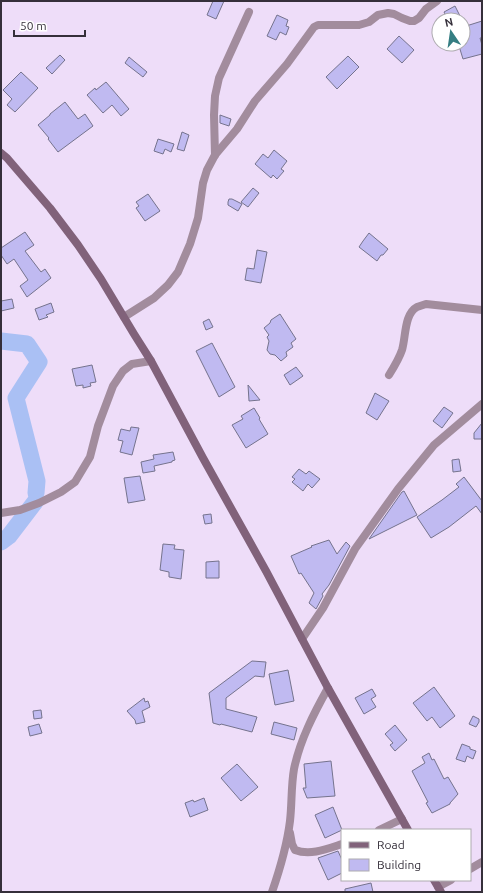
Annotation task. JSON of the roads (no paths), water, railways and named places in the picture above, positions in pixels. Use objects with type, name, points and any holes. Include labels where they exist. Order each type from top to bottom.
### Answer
[{"type":"main road","points":[[1,152],[50,208],[78,245],[152,361],[328,688],[407,829]]},
{"type":"street","points":[[124,317],[154,298],[168,285],[178,272],[190,244],[198,218],[203,183],[207,170],[216,155],[237,129],[255,101],[287,64],[302,42],[316,26],[338,24],[358,25],[369,22],[378,15],[388,13],[414,21],[419,18],[426,8],[437,1]]},
{"type":"street","points":[[216,155],[214,115],[215,96],[219,78],[249,12]]},
{"type":"street","points":[[389,375],[400,355],[408,316],[412,310],[418,306],[426,304],[482,310]]},
{"type":"street","points":[[1,513],[20,510],[39,503],[61,492],[75,482],[90,456],[98,426],[113,386],[123,371],[132,364],[152,361]]},
{"type":"street","points":[[302,640],[323,608],[355,549],[398,489],[434,445],[482,404]]},
{"type":"street","points":[[272,892],[285,850],[290,820],[294,770],[298,754],[313,715],[328,688]]},
{"type":"street","points":[[381,829],[402,819]]},
{"type":"street","points":[[290,820],[292,844],[295,850],[301,853],[311,853],[325,850],[341,844]]},
{"type":"street","points":[[471,868],[482,862]]},
{"type":"street","points":[[438,886],[449,881]]},
{"type":"waterway","points":[[1,341],[27,344],[39,362],[16,398],[37,481],[36,493]]},
{"type":"waterway","points":[[1,542],[9,536],[35,502]]}]
